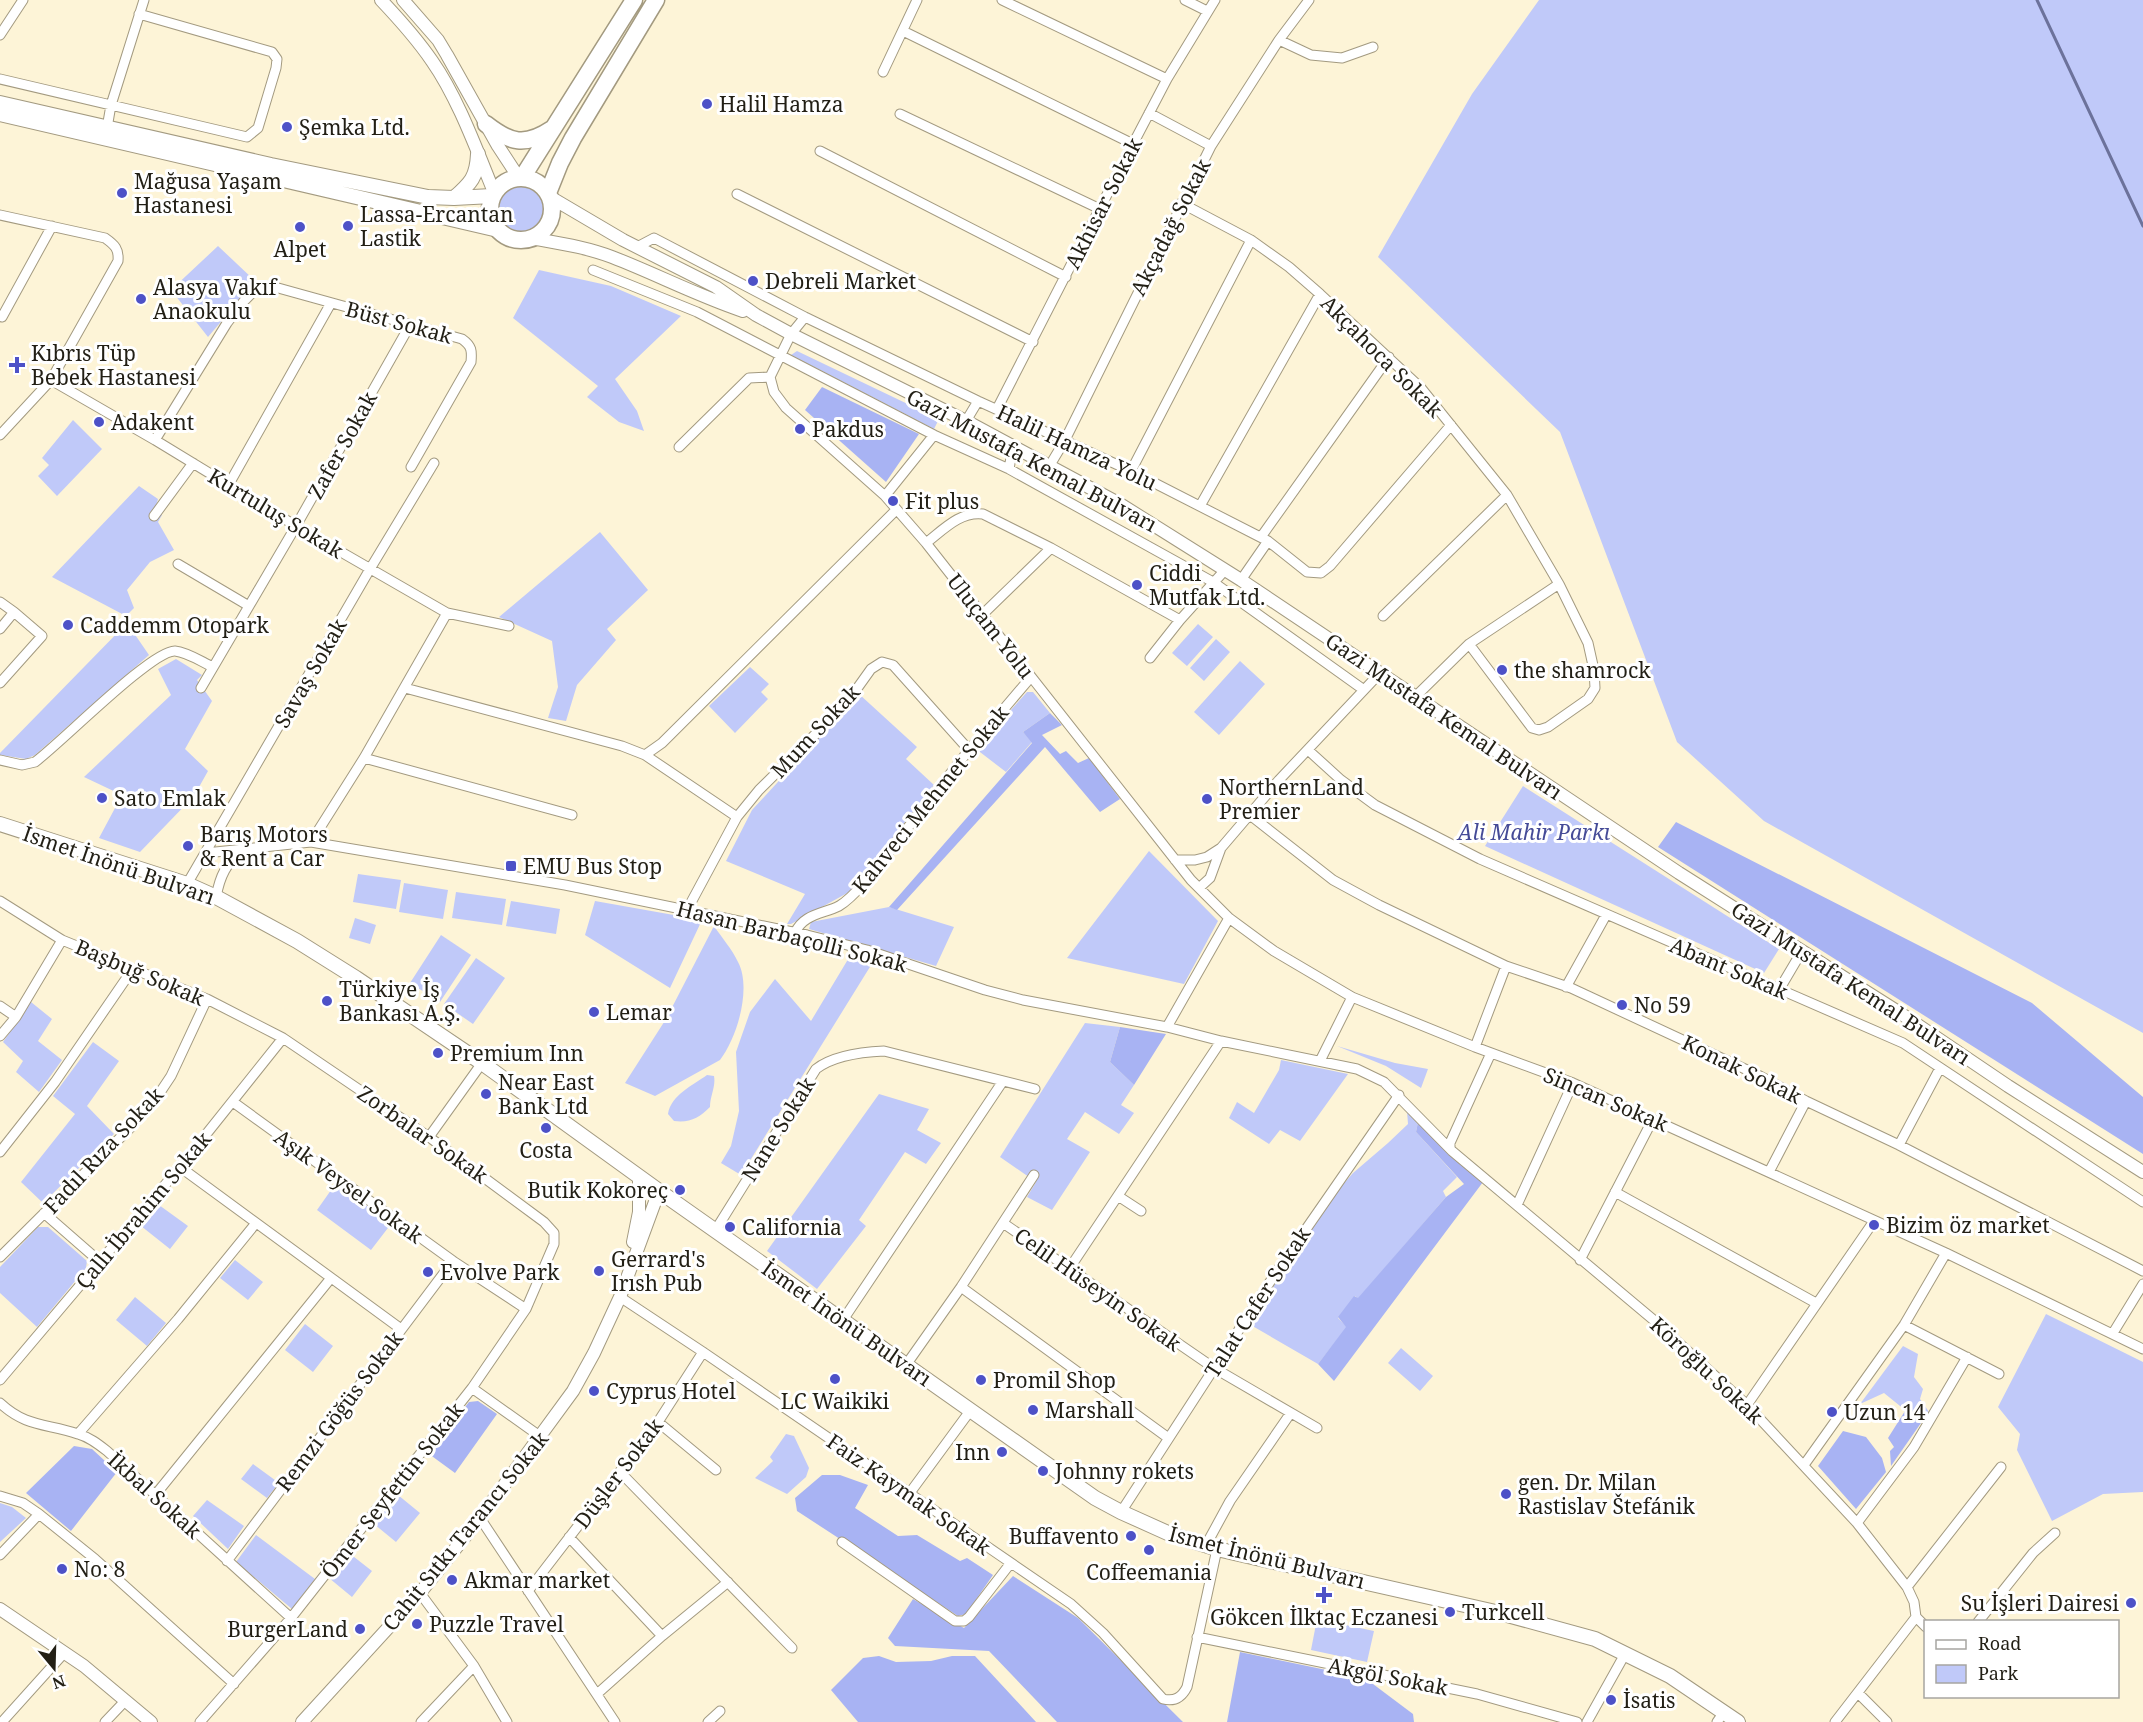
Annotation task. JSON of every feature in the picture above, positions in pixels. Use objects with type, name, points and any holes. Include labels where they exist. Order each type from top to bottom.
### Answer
[{"type":"highway","points":[[521,178],[634,0]]},
{"type":"highway","points":[[549,195],[573,138],[656,0]]},
{"type":"highway","points":[[486,124],[508,139],[524,141],[540,137],[555,127]]},
{"type":"highway","points":[[521,178],[541,185],[549,195],[552,206],[551,216],[547,226],[540,233],[531,238],[513,239],[498,230],[489,210],[493,194],[501,185],[521,178]]},
{"type":"main road","points":[[0,103],[428,197],[454,198],[493,194],[478,154],[433,63],[381,0]]},
{"type":"main road","points":[[403,0],[438,40],[486,124],[521,178]]},
{"type":"main road","points":[[0,114],[498,230]]},
{"type":"main road","points":[[454,198],[473,180],[477,170],[478,154]]},
{"type":"main road","name":"Gazi Mustafa Kemal Bulvarı","points":[[549,195],[637,247],[716,287],[756,315],[791,334],[966,421],[1120,504],[1241,580],[1679,873],[1904,1015],[2143,1172]]},
{"type":"main road","name":"Gazi Mustafa Kemal Bulvarı","points":[[531,238],[577,246],[610,256],[714,302],[756,315]]},
{"type":"main road","name":"İsmet İnönü Bulvarı","points":[[0,824],[187,884],[297,941],[482,1063],[970,1411],[1095,1498],[1121,1512],[1170,1534],[1211,1547],[1548,1625],[1595,1639],[1670,1676],[1721,1717],[1738,1722]]},
{"type":"main road","points":[[627,1273],[639,1212],[639,1177]]},
{"type":"main road","name":"Cahit Sıtkı Tarancı Sokak","points":[[302,1722],[420,1593],[480,1518],[573,1391],[620,1297],[659,1191]]},
{"type":"main road","points":[[0,1609],[65,1652],[151,1722]]},
{"type":"street","points":[[0,35],[23,0]]},
{"type":"street","points":[[107,128],[111,105],[144,0]]},
{"type":"street","points":[[883,72],[917,0]]},
{"type":"street","points":[[1002,0],[1167,79]]},
{"type":"street","points":[[1185,0],[1207,12]]},
{"type":"street","name":"Akhisar Sokak","points":[[997,409],[1167,79],[1215,0]]},
{"type":"street","name":"Akçadağ Sokak","points":[[1050,465],[1065,440],[1211,146],[1309,0]]},
{"type":"street","points":[[0,79],[247,137],[258,128],[276,68],[277,59],[272,52],[139,14]]},
{"type":"street","points":[[903,31],[1133,144]]},
{"type":"street","points":[[1280,40],[1311,55],[1342,58],[1373,47]]},
{"type":"street","points":[[1149,113],[1211,146]]},
{"type":"street","points":[[900,114],[1100,209]]},
{"type":"street","points":[[820,151],[1066,277]]},
{"type":"street","points":[[737,194],[1033,342]]},
{"type":"street","name":"Akçahoca Sokak","points":[[1181,203],[1251,240],[1289,267],[1421,388],[1507,495],[1559,584],[1588,643],[1595,688],[1588,699],[1548,727],[1539,730],[1532,728],[1469,644]]},
{"type":"street","points":[[0,215],[105,238],[114,244],[119,252],[118,261],[51,381],[0,435]]},
{"type":"street","points":[[2,317],[51,226]]},
{"type":"street","name":"Halil Hamza Yolu","points":[[637,247],[654,238],[805,317],[978,401],[1131,471],[1265,539],[1307,572],[1321,573],[1330,566],[1451,425]]},
{"type":"street","points":[[1131,471],[1251,240]]},
{"type":"street","points":[[593,270],[706,316],[934,435],[1009,469],[1213,582],[1364,690]]},
{"type":"street","name":"Büst Sokak","points":[[155,440],[227,323],[256,289],[271,286],[462,339],[469,344],[472,351],[471,362],[412,466],[423,480]]},
{"type":"street","points":[[1200,506],[1320,294]]},
{"type":"street","points":[[706,316],[714,302]]},
{"type":"street","points":[[229,484],[331,303]]},
{"type":"street","points":[[679,447],[749,378],[770,377],[791,334],[805,317]]},
{"type":"street","name":"Zafer Sokak","points":[[201,688],[297,526],[410,325]]},
{"type":"street","points":[[1241,580],[1265,539],[1389,357]]},
{"type":"street","name":"Uluçam Yolu","points":[[770,377],[774,393],[786,408],[885,496],[926,543],[1199,888]]},
{"type":"street","name":"Kurtuluş Sokak","points":[[51,381],[447,613],[509,626]]},
{"type":"street","points":[[966,421],[978,401]]},
{"type":"street","points":[[885,496],[934,435]]},
{"type":"street","points":[[1009,469],[1013,446]]},
{"type":"street","points":[[154,516],[193,463]]},
{"type":"street","name":"Savaş Sokak","points":[[187,884],[370,569],[434,464]]},
{"type":"street","points":[[1383,616],[1507,495]]},
{"type":"street","points":[[645,755],[662,743],[896,510]]},
{"type":"street","points":[[926,543],[962,516],[971,512],[982,514],[1051,548],[1180,620]]},
{"type":"street","points":[[982,615],[1051,548]]},
{"type":"street","points":[[178,564],[249,606]]},
{"type":"street","points":[[1150,658],[1180,620],[1225,570]]},
{"type":"street","points":[[1415,698],[1469,644],[1559,584]]},
{"type":"street","points":[[0,602],[42,636],[0,683]]},
{"type":"street","points":[[0,629],[14,612]]},
{"type":"street","points":[[311,842],[364,758],[447,613]]},
{"type":"street","points":[[0,760],[22,765],[35,762],[142,669],[164,654],[173,651],[180,652],[213,668]]},
{"type":"street","name":"Mum Sokak","points":[[687,910],[737,817],[759,790],[846,704],[872,669],[882,662],[893,665],[969,750]]},
{"type":"street","points":[[1175,860],[1195,860],[1207,857],[1221,848],[1380,673]]},
{"type":"street","name":"Kahveci Mehmet Sokak","points":[[795,933],[799,924],[839,906],[864,883],[969,750],[1031,677]]},
{"type":"street","points":[[405,688],[622,746],[645,755],[737,817]]},
{"type":"street","name":"Abant Sokak","points":[[1308,750],[1341,780],[1375,805],[1480,859],[1903,1043],[2143,1202]]},
{"type":"street","points":[[364,758],[572,815]]},
{"type":"street","name":"Konak Sokak","points":[[1250,815],[1333,880],[1379,905],[1506,966],[1566,987],[1760,1076],[1806,1101],[1899,1144],[2143,1271]]},
{"type":"street","name":"Hasan Barbaçolli Sokak","points":[[206,853],[311,842],[565,885],[867,950],[985,990],[1023,1000],[1167,1027],[1221,1041],[1357,1069],[1384,1082],[1450,1147]]},
{"type":"street","points":[[1199,888],[1210,878],[1221,848]]},
{"type":"street","points":[[216,897],[221,874],[226,865],[245,849]]},
{"type":"street","name":"Sincan Sokak","points":[[1199,888],[1229,918],[1274,951],[1352,997],[1475,1047],[1573,1083],[1946,1253],[2143,1349]]},
{"type":"street","name":"Başbuğ Sokak","points":[[0,902],[62,940],[207,999],[283,1038]]},
{"type":"street","points":[[1566,987],[1606,915]]},
{"type":"street","points":[[1167,1027],[1229,918]]},
{"type":"street","points":[[0,1036],[15,1017],[62,940]]},
{"type":"street","points":[[1779,990],[1802,951]]},
{"type":"street","points":[[1475,1047],[1506,966]]},
{"type":"street","points":[[0,1152],[55,1082],[132,970]]},
{"type":"street","points":[[1320,1061],[1352,997]]},
{"type":"street","name":"Fadıl Rıza Sokak","points":[[0,1257],[130,1128],[155,1100],[171,1076],[207,999]]},
{"type":"street","points":[[0,1006],[15,1017]]},
{"type":"street","name":"Çallı İbrahim Sokak","points":[[0,1380],[180,1167],[283,1038]]},
{"type":"street","name":"Zorbalar Sokak","points":[[283,1038],[429,1137],[544,1222],[552,1229],[556,1238]]},
{"type":"street","points":[[1069,1269],[1221,1041]]},
{"type":"street","name":"Nane Sokak","points":[[715,1230],[816,1069],[825,1062],[865,1052],[884,1051],[1035,1089]]},
{"type":"street","points":[[1450,1147],[1491,1053]]},
{"type":"street","points":[[429,1137],[482,1063]]},
{"type":"street","points":[[1899,1144],[1940,1068]]},
{"type":"street","points":[[843,1320],[1003,1081]]},
{"type":"street","points":[[1517,1205],[1573,1083]]},
{"type":"street","name":"Talat Cafer Sokak","points":[[1121,1512],[1167,1437],[1319,1208],[1399,1095]]},
{"type":"street","points":[[1769,1172],[1806,1101]]},
{"type":"street","name":"Aşık Veysel Sokak","points":[[233,1102],[453,1261],[526,1309]]},
{"type":"street","points":[[1580,1260],[1653,1119]]},
{"type":"street","name":"Köroğlu Sokak","points":[[1450,1147],[1580,1260],[1656,1322],[1747,1404],[1857,1523],[1906,1587],[1914,1602],[1916,1617],[1924,1625]]},
{"type":"street","points":[[180,1167],[401,1329]]},
{"type":"street","points":[[906,1365],[961,1287],[1034,1174]]},
{"type":"street","points":[[1615,1192],[1816,1303]]},
{"type":"street","points":[[1118,1196],[1141,1211]]},
{"type":"street","points":[[44,1213],[99,1261]]},
{"type":"street","points":[[1747,1404],[1874,1221]]},
{"type":"street","name":"Celil Hüseyin Sokak","points":[[1003,1222],[1214,1368],[1317,1428]]},
{"type":"street","points":[[78,1434],[178,1319],[256,1223]]},
{"type":"street","name":"Ömer Seyfettin Sokak","points":[[200,1722],[291,1618],[472,1388],[526,1309],[556,1238]]},
{"type":"street","points":[[1804,1465],[1904,1325],[1946,1253]]},
{"type":"street","name":"Remzi Göğüs Sokak","points":[[227,1561],[453,1261]]},
{"type":"street","points":[[156,1494],[331,1278]]},
{"type":"street","points":[[2113,1333],[2143,1284]]},
{"type":"street","points":[[961,1287],[1167,1437]]},
{"type":"street","name":"Faiz Kaymak Sokak","points":[[620,1297],[1071,1604],[1087,1618],[1163,1700],[1176,1699],[1183,1695],[1188,1687],[1197,1637]]},
{"type":"street","points":[[1904,1325],[1999,1374]]},
{"type":"street","name":"Düşler Sokak","points":[[528,1591],[658,1422],[703,1352]]},
{"type":"street","points":[[1857,1523],[1914,1447],[1967,1357]]},
{"type":"street","points":[[472,1388],[541,1437]]},
{"type":"street","name":"İkbal Sokak","points":[[0,1403],[22,1420],[91,1439],[156,1494],[291,1618]]},
{"type":"street","points":[[909,1494],[970,1411]]},
{"type":"street","points":[[1197,1637],[1211,1547],[1230,1500],[1290,1414]]},
{"type":"street","points":[[658,1422],[716,1470]]},
{"type":"street","points":[[1906,1587],[2001,1467]]},
{"type":"street","points":[[620,1472],[792,1648]]},
{"type":"street","points":[[0,1496],[23,1503],[39,1514],[95,1559],[234,1684]]},
{"type":"street","points":[[0,1555],[39,1514]]},
{"type":"street","points":[[480,1518],[615,1722]]},
{"type":"street","points":[[1980,1620],[2033,1553],[2055,1533]]},
{"type":"street","points":[[569,1537],[662,1636]]},
{"type":"street","points":[[842,1542],[955,1621],[964,1621],[969,1617],[1010,1564]]},
{"type":"street","points":[[597,1694],[662,1636],[728,1582]]},
{"type":"street","points":[[420,1593],[474,1666],[507,1722]]},
{"type":"street","points":[[1836,1722],[1916,1617]]},
{"type":"street","name":"Akgöl Sokak","points":[[1197,1637],[1477,1694],[1577,1722]]},
{"type":"street","points":[[2,1722],[65,1652]]},
{"type":"street","points":[[1587,1722],[1625,1654]]},
{"type":"street","points":[[421,1722],[474,1666]]},
{"type":"street","points":[[1858,1693],[1887,1722]]},
{"type":"street","points":[[105,1722],[126,1700]]},
{"type":"street","points":[[708,1722],[720,1711]]},
{"type":"green space","points":[[1539,0],[2143,0],[2143,1033],[1764,821],[1677,742],[1560,432],[1378,257],[1472,94]]},
{"type":"green space","points":[[523,184],[532,186],[543,195],[548,209],[546,218],[537,229],[523,234],[514,232],[503,223],[498,209],[500,200],[509,189]]},
{"type":"green space","points":[[218,246],[253,279],[253,284],[208,337],[171,290]]},
{"type":"green space","points":[[539,270],[611,286],[681,316],[615,379],[637,411],[644,431],[619,422],[587,397],[598,386],[513,318]]},
{"type":"green space","points":[[797,351],[939,419],[934,429],[791,355]]},
{"type":"green space","points":[[73,420],[102,449],[57,496],[38,476],[49,465],[42,458]]},
{"type":"green space","points":[[139,486],[158,499],[156,506],[162,515],[158,522],[174,550],[150,562],[127,590],[134,608],[126,616],[52,577]]},
{"type":"green space","points":[[600,532],[648,590],[607,629],[616,640],[577,685],[566,721],[548,718],[558,687],[552,641],[499,617]]},
{"type":"green space","points":[[127,623],[149,655],[35,755],[26,759],[0,755],[0,753]]},
{"type":"green space","points":[[1198,624],[1213,637],[1187,666],[1172,653]]},
{"type":"green space","points":[[1216,639],[1230,652],[1204,681],[1190,668]]},
{"type":"green space","points":[[176,659],[202,675],[197,680],[212,701],[185,749],[208,771],[194,796],[140,852],[99,838],[122,795],[84,777],[171,695],[158,669]]},
{"type":"green space","points":[[1240,661],[1265,684],[1219,735],[1194,712]]},
{"type":"green space","points":[[750,667],[769,684],[761,692],[768,699],[735,733],[709,706]]},
{"type":"green space","points":[[1027,692],[1033,692],[1050,713],[1023,732],[1032,742],[1006,772],[976,749]]},
{"type":"green space","points":[[859,694],[917,747],[906,759],[934,785],[851,891],[791,924],[787,924],[805,894],[726,861],[752,810]]},
{"type":"green space","name":"Ali Mahir Parkı","points":[[1523,786],[1779,949],[1764,973],[1485,846]]},
{"type":"green space","points":[[1149,851],[1218,921],[1184,984],[1067,958]]},
{"type":"green space","points":[[358,874],[401,880],[396,909],[353,902]]},
{"type":"green space","points":[[404,883],[448,890],[443,919],[399,912]]},
{"type":"green space","points":[[456,892],[506,899],[502,925],[452,918]]},
{"type":"green space","points":[[511,901],[560,909],[556,934],[506,926]]},
{"type":"green space","points":[[595,901],[702,920],[670,988],[585,935]]},
{"type":"green space","points":[[889,907],[954,927],[936,966],[809,929],[811,922]]},
{"type":"green space","points":[[355,918],[376,925],[370,944],[349,938]]},
{"type":"green space","points":[[714,926],[730,948],[742,973],[741,1013],[726,1051],[720,1060],[655,1096],[625,1083],[666,1019]]},
{"type":"green space","points":[[441,935],[471,955],[440,1002],[410,983]]},
{"type":"green space","points":[[850,956],[873,962],[741,1175],[721,1163],[731,1146],[739,1111],[736,1052],[750,1012],[775,979],[811,1021]]},
{"type":"green space","points":[[476,958],[505,978],[473,1024],[444,1004]]},
{"type":"green space","points":[[31,1002],[52,1019],[38,1041],[62,1060],[39,1092],[16,1072],[23,1061],[3,1042]]},
{"type":"green space","points":[[1085,1023],[1120,1027],[1110,1062],[1134,1085],[1121,1105],[1134,1113],[1119,1134],[1085,1112],[1067,1139],[1090,1152],[1052,1210],[1027,1197],[1036,1182],[1000,1157]]},
{"type":"green space","points":[[93,1042],[119,1061],[87,1106],[114,1134],[43,1203],[21,1182],[75,1114],[53,1096]]},
{"type":"green space","points":[[1337,1046],[1395,1063],[1428,1069],[1421,1088],[1386,1066]]},
{"type":"green space","points":[[1281,1060],[1348,1074],[1300,1141],[1280,1130],[1269,1144],[1229,1118],[1237,1102],[1254,1113],[1279,1070]]},
{"type":"green space","points":[[707,1075],[714,1076],[710,1107],[694,1119],[674,1121],[668,1114],[673,1101],[683,1091]]},
{"type":"green space","points":[[879,1094],[929,1109],[917,1130],[941,1143],[926,1164],[905,1152],[859,1220],[866,1226],[817,1289],[767,1251]]},
{"type":"green space","points":[[1407,1111],[1418,1122],[1416,1132],[1457,1177],[1443,1191],[1446,1197],[1358,1299],[1355,1296],[1338,1318],[1347,1327],[1318,1364],[1249,1324],[1332,1197],[1353,1173],[1408,1124]]},
{"type":"green space","points":[[336,1183],[391,1224],[371,1250],[317,1210]]},
{"type":"green space","points":[[159,1205],[188,1226],[170,1249],[141,1226]]},
{"type":"green space","points":[[38,1227],[48,1227],[87,1261],[86,1268],[37,1327],[0,1293],[0,1267]]},
{"type":"green space","points":[[235,1260],[263,1282],[248,1300],[220,1278]]},
{"type":"green space","points":[[135,1297],[166,1323],[147,1346],[116,1320]]},
{"type":"green space","points":[[2046,1314],[2143,1362],[2143,1492],[2103,1494],[2052,1521],[2017,1450],[2020,1434],[1998,1407]]},
{"type":"green space","points":[[305,1324],[333,1346],[313,1372],[285,1350]]},
{"type":"green space","points":[[1903,1346],[1918,1354],[1914,1377],[1923,1389],[1920,1399],[1929,1412],[1921,1423],[1884,1393],[1860,1404]]},
{"type":"green space","points":[[1401,1348],[1433,1376],[1420,1391],[1388,1363]]},
{"type":"green space","points":[[786,1434],[794,1436],[809,1468],[806,1477],[787,1494],[755,1478],[773,1461],[770,1457]]},
{"type":"green space","points":[[253,1464],[279,1483],[267,1498],[241,1479]]},
{"type":"green space","points":[[398,1495],[420,1513],[396,1542],[374,1524]]},
{"type":"green space","points":[[207,1500],[244,1526],[228,1549],[193,1516]]},
{"type":"green space","points":[[0,1503],[12,1507],[26,1518],[0,1542]]},
{"type":"green space","points":[[256,1535],[315,1579],[292,1609],[236,1562]]},
{"type":"green space","points":[[349,1553],[372,1571],[352,1597],[329,1578]]},
{"type":"green space","points":[[1317,1619],[1374,1631],[1367,1662],[1311,1650]]},
{"type":"shaded area","points":[[822,387],[919,434],[886,482],[805,410]]},
{"type":"shaded area","points":[[1050,713],[1062,725],[1042,735],[1060,754],[1066,751],[1078,763],[1089,758],[1120,799],[1100,812],[1045,747],[897,910],[889,907],[1032,743],[1023,732]]},
{"type":"shaded area","points":[[1676,822],[2032,1003],[2143,1097],[2143,1154],[1658,847]]},
{"type":"shaded area","points":[[1120,1027],[1166,1034],[1134,1085],[1110,1062]]},
{"type":"shaded area","points":[[1418,1122],[1483,1182],[1334,1381],[1318,1364],[1346,1327],[1338,1317],[1354,1296],[1358,1298],[1446,1197],[1464,1184],[1416,1132]]},
{"type":"shaded area","points":[[478,1401],[497,1414],[455,1473],[429,1454],[469,1402]]},
{"type":"shaded area","points":[[1905,1411],[1921,1423],[1891,1466],[1890,1451],[1894,1447],[1888,1438]]},
{"type":"shaded area","points":[[1843,1431],[1866,1437],[1882,1458],[1886,1472],[1856,1509],[1818,1466]]},
{"type":"shaded area","points":[[74,1446],[92,1449],[117,1472],[71,1531],[26,1493]]},
{"type":"shaded area","points":[[822,1475],[840,1475],[868,1485],[855,1508],[898,1536],[917,1535],[960,1561],[967,1558],[993,1575],[966,1614],[958,1616],[797,1511],[795,1498]]},
{"type":"shaded area","points":[[1013,1576],[1078,1618],[1183,1722],[1057,1722],[989,1651],[895,1646],[888,1638],[913,1599],[964,1628]]},
{"type":"shaded area","points":[[1240,1652],[1365,1678],[1413,1714],[1414,1722],[1227,1722]]},
{"type":"shaded area","points":[[879,1656],[896,1662],[975,1656],[1036,1722],[858,1722],[831,1690],[863,1658]]},
{"type":"waterway","points":[[2037,0],[2143,226]]},
{"type":"place","name":"Halil Hamza","points":[[707,104]]},
{"type":"place","name":"Şemka Ltd.","points":[[287,127]]},
{"type":"place","name":"Mağusa Yaşam Hastanesi","points":[[122,193]]},
{"type":"place","name":"Lassa-Ercantan Lastik","points":[[348,226]]},
{"type":"place","name":"Alpet","points":[[300,227]]},
{"type":"place","name":"Debreli Market","points":[[753,281]]},
{"type":"place","name":"Alasya Vakıf Anaokulu","points":[[141,299]]},
{"type":"place","name":"Kıbrıs Tüp Bebek Hastanesi","points":[[17,365]]},
{"type":"place","name":"Adakent","points":[[99,422]]},
{"type":"place","name":"Pakdus","points":[[800,429]]},
{"type":"place","name":"Fit plus","points":[[893,501]]},
{"type":"place","name":"Ciddi Mutfak Ltd.","points":[[1137,585]]},
{"type":"place","name":"Caddemm Otopark","points":[[68,625]]},
{"type":"place","name":"the shamrock","points":[[1502,670]]},
{"type":"place","name":"Sato Emlak","points":[[102,798]]},
{"type":"place","name":"NorthernLand Premier","points":[[1207,799]]},
{"type":"place","name":"Barış Motors & Rent a Car","points":[[188,846]]},
{"type":"place","name":"EMU Bus Stop","points":[[511,866]]},
{"type":"place","name":"Türkiye İş Bankası A.Ş.","points":[[327,1001]]},
{"type":"place","name":"No 59","points":[[1622,1005]]},
{"type":"place","name":"Lemar","points":[[594,1012]]},
{"type":"place","name":"Premium Inn","points":[[438,1053]]},
{"type":"place","name":"Near East Bank Ltd","points":[[486,1094]]},
{"type":"place","name":"Costa","points":[[546,1128]]},
{"type":"place","name":"Butik Kokoreç","points":[[680,1190]]},
{"type":"place","name":"Bizim öz market","points":[[1874,1225]]},
{"type":"place","name":"California","points":[[730,1227]]},
{"type":"place","name":"Gerrard's Irısh Pub","points":[[599,1271]]},
{"type":"place","name":"Evolve Park","points":[[428,1272]]},
{"type":"place","name":"LC Waikiki","points":[[835,1379]]},
{"type":"place","name":"Promil Shop","points":[[981,1380]]},
{"type":"place","name":"Cyprus Hotel","points":[[594,1391]]},
{"type":"place","name":"Marshall","points":[[1033,1410]]},
{"type":"place","name":"Uzun 14","points":[[1832,1412]]},
{"type":"place","name":"Inn","points":[[1002,1452]]},
{"type":"place","name":"Johnny rokets","points":[[1043,1471]]},
{"type":"place","name":"gen. Dr. Milan Rastislav Štefánik","points":[[1506,1494]]},
{"type":"place","name":"Buffavento","points":[[1131,1536]]},
{"type":"place","name":"Coffeemania","points":[[1149,1550]]},
{"type":"place","name":"No: 8","points":[[62,1569]]},
{"type":"place","name":"Akmar market","points":[[452,1580]]},
{"type":"place","name":"Gökcen İlktaç Eczanesi","points":[[1324,1595]]},
{"type":"place","name":"Su İşleri Dairesi","points":[[2131,1603]]},
{"type":"place","name":"Turkcell","points":[[1450,1612]]},
{"type":"place","name":"Puzzle Travel","points":[[417,1624]]},
{"type":"place","name":"BurgerLand","points":[[360,1629]]},
{"type":"place","name":"İsatis","points":[[1611,1700]]}]
